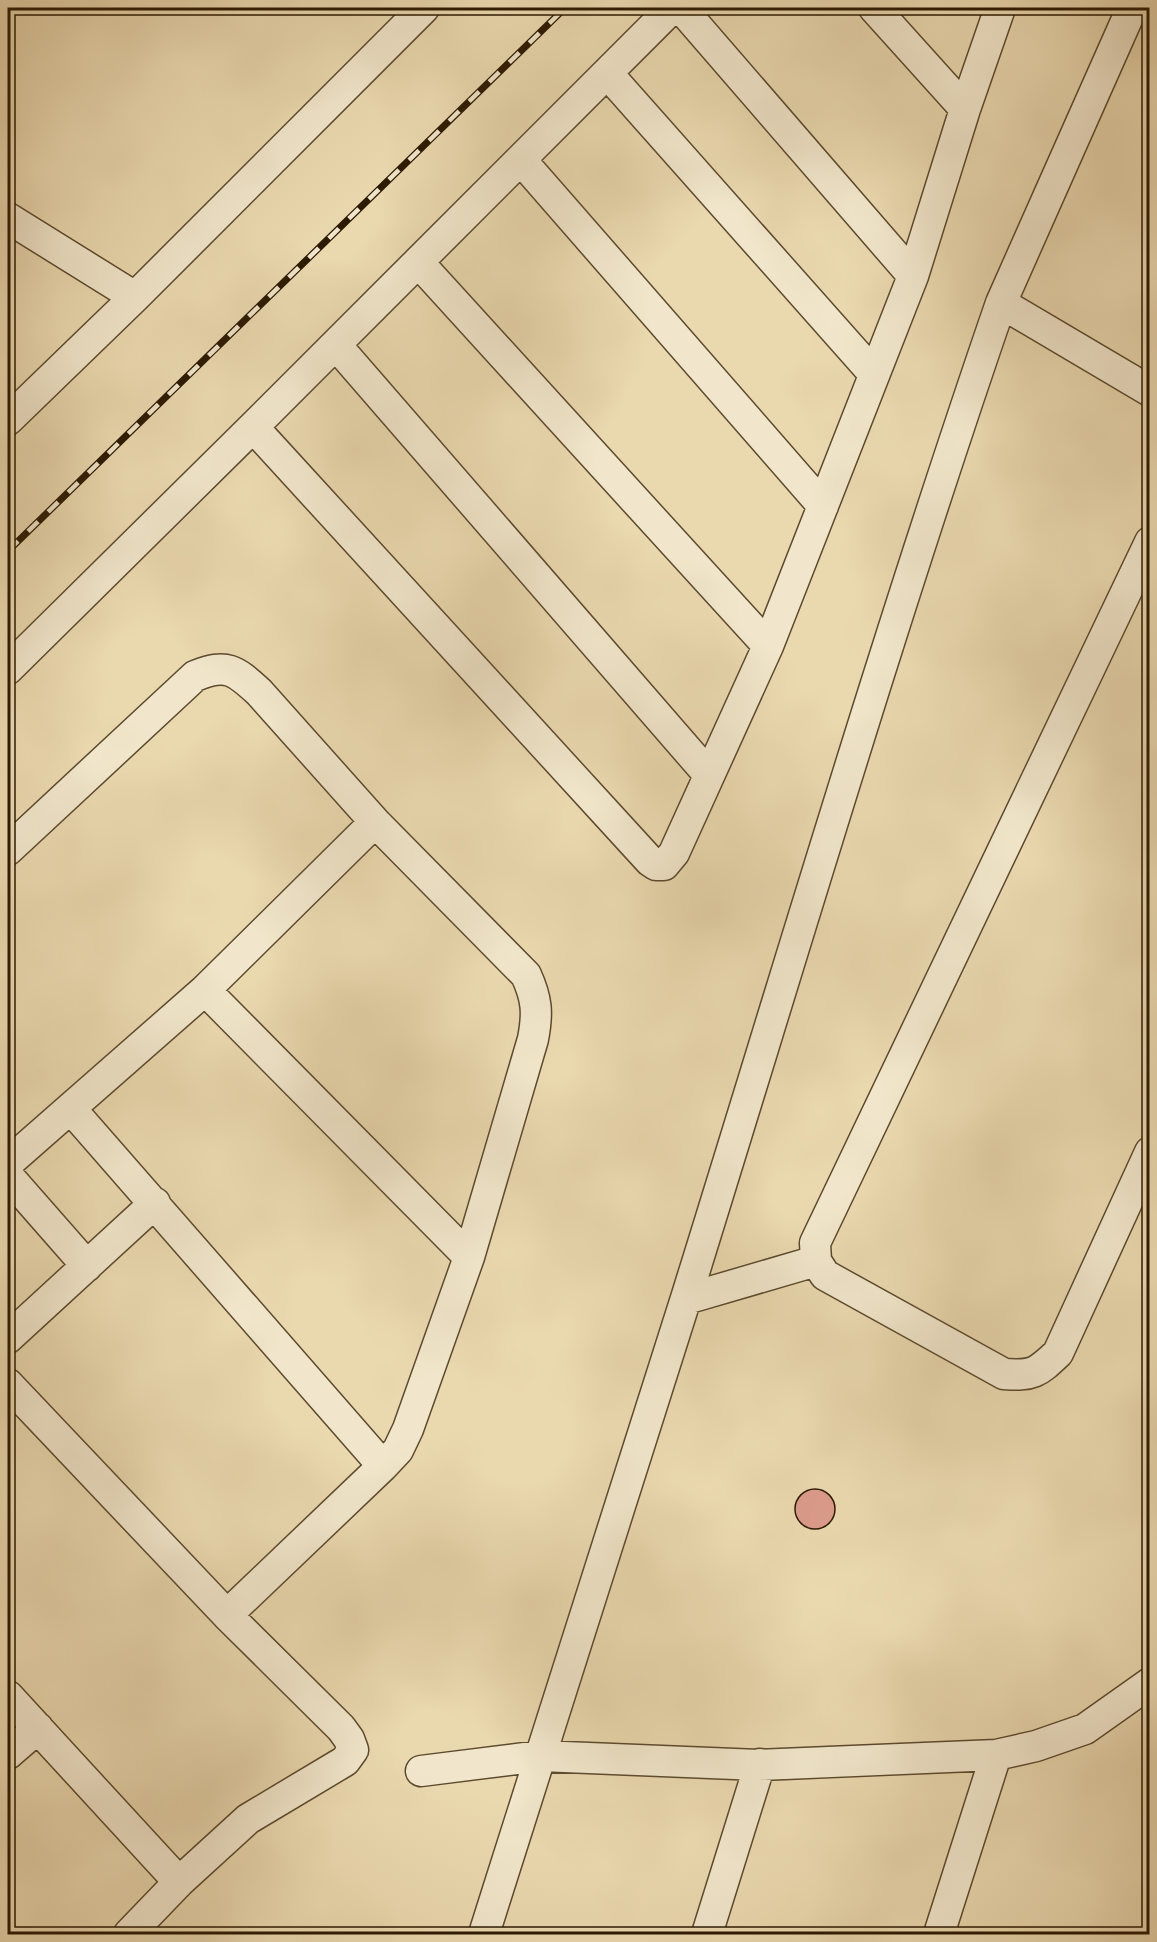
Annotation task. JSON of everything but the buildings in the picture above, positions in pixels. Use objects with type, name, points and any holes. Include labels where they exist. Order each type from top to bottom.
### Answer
[{"type":"street","points":[[8,420],[135,297],[424,8]]},
{"type":"street","points":[[8,669],[672,8]]},
{"type":"street","points":[[681,8],[913,276]]},
{"type":"street","points":[[874,8],[965,109]]},
{"type":"street","points":[[253,427],[625,834],[656,865],[664,865],[674,853],[768,646],[823,506],[913,276],[965,109],[1000,8]]},
{"type":"street","points":[[484,1935],[965,407],[1001,303],[1132,8]]},
{"type":"street","points":[[607,73],[874,374]]},
{"type":"street","points":[[521,160],[823,506]]},
{"type":"street","points":[[8,218],[135,297]]},
{"type":"street","points":[[418,262],[768,646]]},
{"type":"street","points":[[1001,303],[1149,391]]},
{"type":"street","points":[[336,345],[709,775]]},
{"type":"street","points":[[1149,542],[815,1243],[816,1261],[825,1275],[1004,1374],[1026,1376],[1043,1367],[1058,1353],[1149,1152]]},
{"type":"street","points":[[8,850],[195,676],[214,668],[239,673],[259,692],[375,822],[526,975],[535,995],[537,1018],[533,1039],[469,1257],[408,1429],[398,1450],[227,1615]]},
{"type":"street","points":[[8,1163],[205,990],[375,822]]},
{"type":"street","points":[[205,990],[469,1257]]},
{"type":"street","points":[[71,1109],[383,1466]]},
{"type":"street","points":[[8,1176],[87,1266]]},
{"type":"street","points":[[8,1338],[155,1203]]},
{"type":"street","points":[[686,1299],[816,1261]]},
{"type":"street","points":[[8,1384],[227,1615],[341,1728],[353,1750],[345,1761],[248,1819],[179,1882],[129,1935]]},
{"type":"street","points":[[421,1770],[540,1756],[760,1764],[996,1755],[1036,1746],[1085,1729],[1149,1683]]},
{"type":"street","points":[[8,1696],[179,1882]]},
{"type":"street","points":[[8,1754],[38,1728]]},
{"type":"street","points":[[939,1935],[996,1755]]},
{"type":"street","points":[[707,1935],[760,1764]]},
{"type":"railway","points":[[8,551],[565,8]]}]
